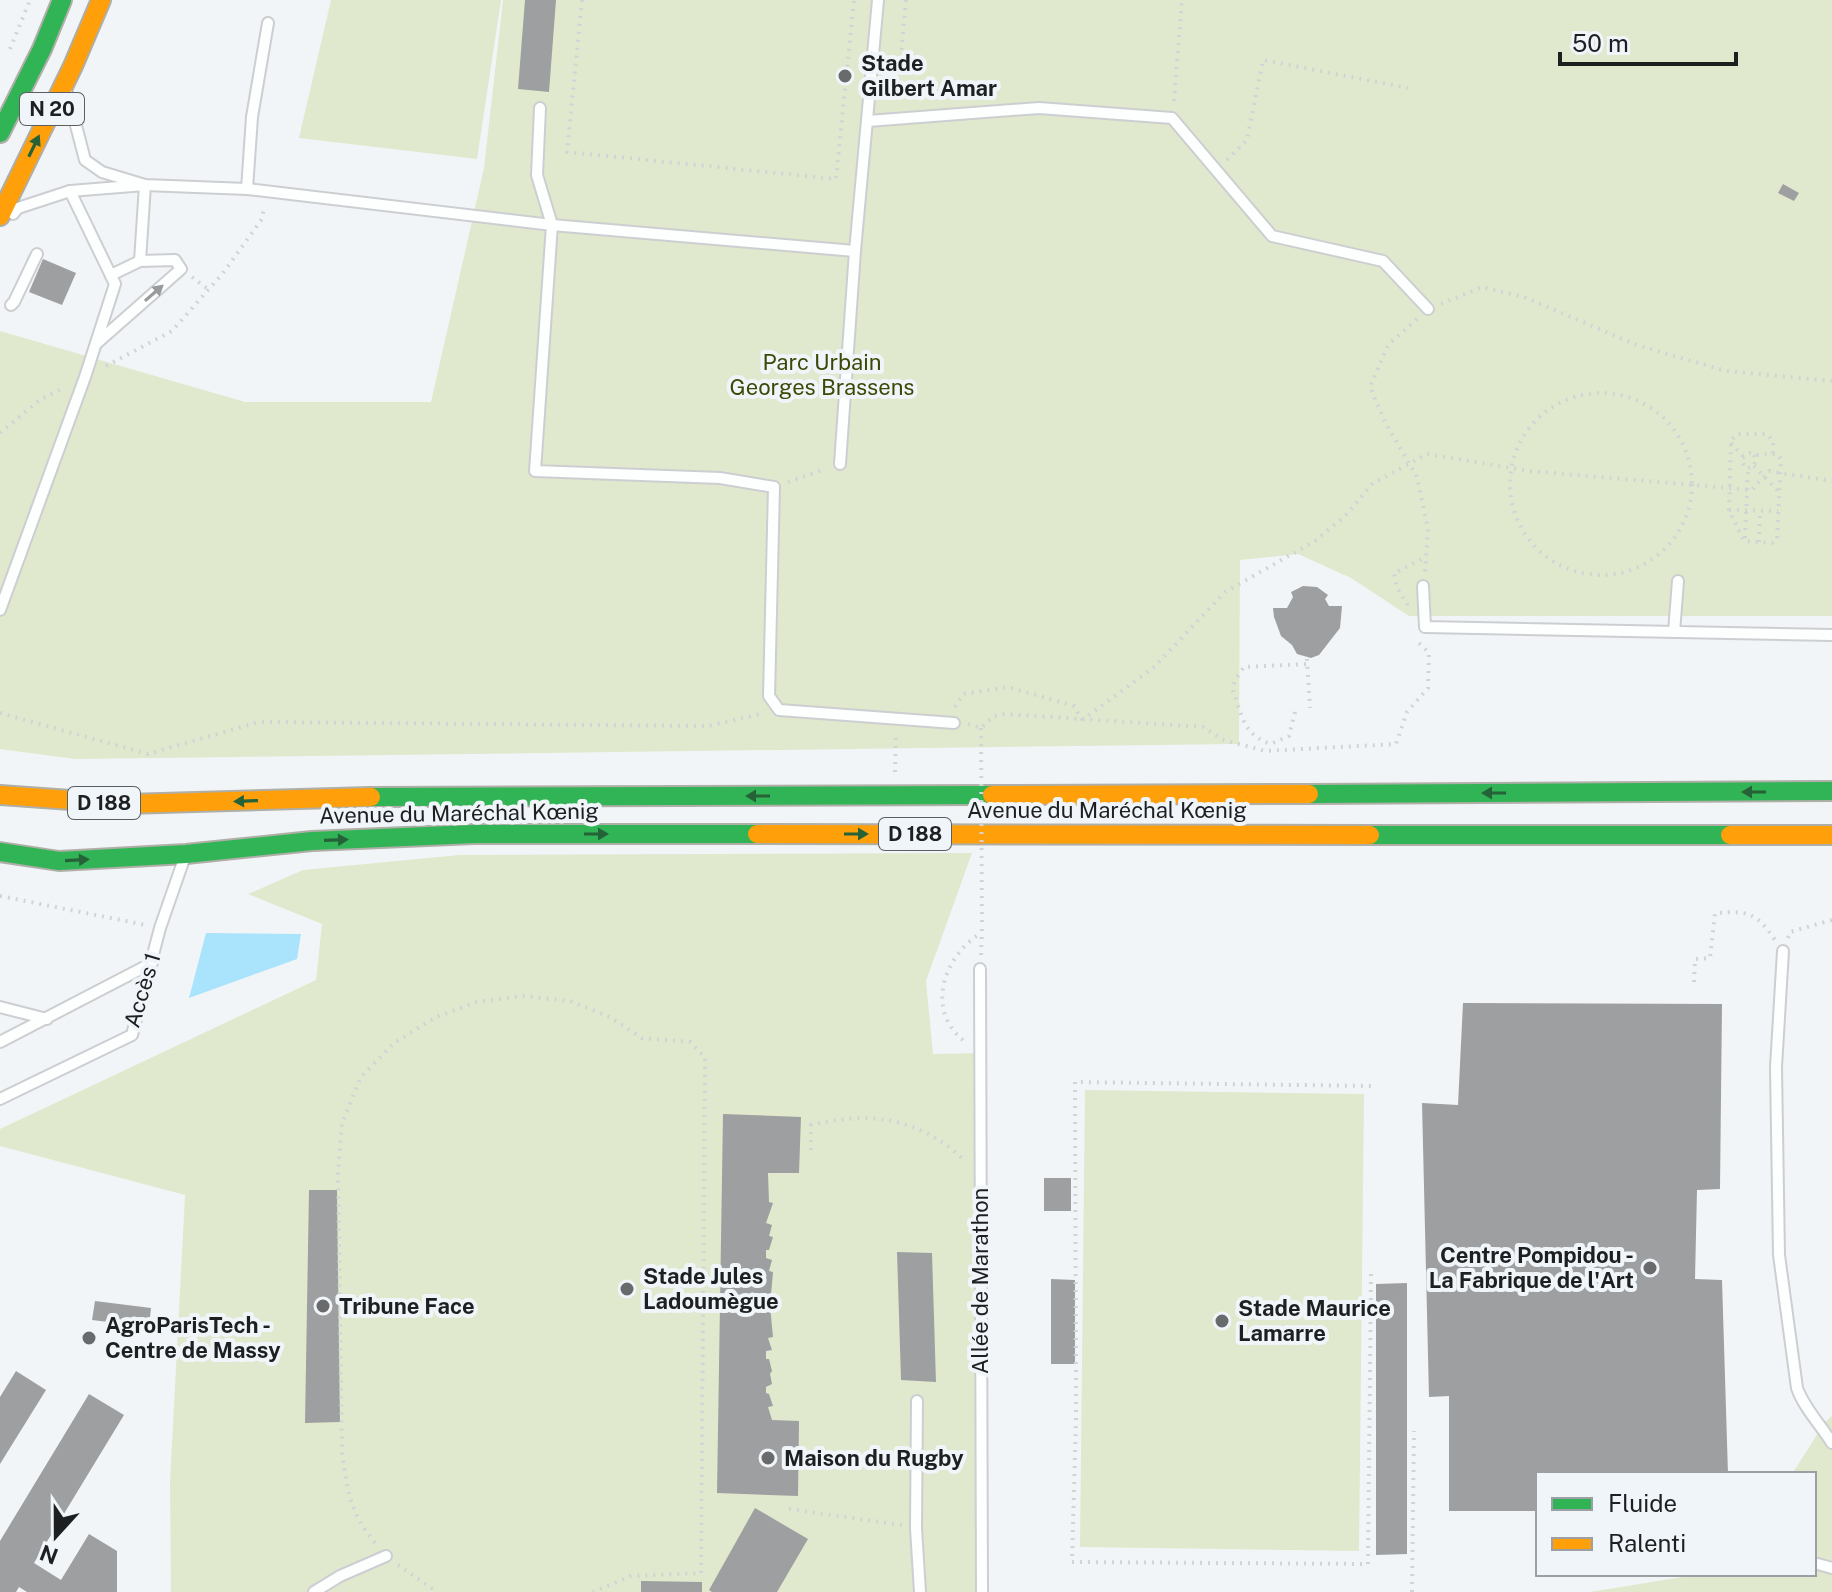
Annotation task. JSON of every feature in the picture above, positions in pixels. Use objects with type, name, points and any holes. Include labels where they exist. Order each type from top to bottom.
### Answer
[{"type":"main road","name":"N 20","points":[[0,133],[42,49],[62,0]]},
{"type":"main road","name":"N 20","points":[[0,216],[101,0]]},
{"type":"main road","name":"Avenue du Maréchal Kœnig","points":[[0,795],[127,804],[414,796],[1831,791]]},
{"type":"main road","name":"Avenue du Maréchal Kœnig","points":[[0,852],[59,861],[186,854],[312,841],[474,834],[1832,835]]},
{"type":"lane","points":[[840,464],[855,251],[878,0]]},
{"type":"lane","points":[[247,189],[252,117],[268,23]]},
{"type":"lane","points":[[64,84],[85,160],[102,172],[145,185]]},
{"type":"lane","points":[[540,108],[537,175],[552,225],[535,471],[720,478],[774,487],[769,696],[779,710],[951,722]]},
{"type":"lane","points":[[868,121],[1039,108],[1172,118],[1272,236],[1383,261],[1428,309]]},
{"type":"lane","points":[[140,261],[145,185]]},
{"type":"lane","points":[[0,230],[18,208],[70,191],[145,185],[247,189],[552,225],[855,251]]},
{"type":"lane","points":[[0,610],[85,377],[115,284],[70,191]]},
{"type":"lane","points":[[11,305],[37,254]]},
{"type":"lane","points":[[95,344],[181,269],[175,260],[140,261],[111,275]]},
{"type":"lane","points":[[1674,632],[1678,581]]},
{"type":"lane","points":[[1423,586],[1425,627],[1832,635]]},
{"type":"lane","name":"Accès 1","points":[[0,1099],[132,1035],[160,928],[186,854]]},
{"type":"lane","points":[[1783,951],[1776,1067],[1779,1255],[1797,1388],[1802,1403],[1832,1443]]},
{"type":"lane","points":[[0,1042],[152,963]]},
{"type":"lane","name":"Allée de Marathon","points":[[980,969],[982,1592]]},
{"type":"lane","points":[[0,1007],[47,1019]]},
{"type":"lane","points":[[917,1401],[916,1528],[920,1592]]},
{"type":"lane","points":[[314,1592],[340,1576],[386,1556]]},
{"type":"path","points":[[6,58],[30,0]]},
{"type":"path","points":[[582,0],[567,152],[836,179],[854,0]]},
{"type":"path","points":[[906,0],[898,88],[961,97]]},
{"type":"path","points":[[1172,118],[1182,0]]},
{"type":"path","points":[[1216,170],[1247,140],[1263,60],[1408,88]]},
{"type":"path","points":[[0,433],[41,399],[172,331],[223,273],[262,219],[267,193]]},
{"type":"path","points":[[1423,586],[1428,529],[1417,477],[1385,422],[1370,387],[1388,345],[1428,309],[1482,287],[1524,297],[1637,345],[1726,371],[1832,381]]},
{"type":"path","points":[[1601,393],[1636,400],[1666,420],[1686,450],[1692,485],[1685,519],[1665,549],[1636,569],[1601,575],[1566,568],[1550,559],[1525,534],[1511,501],[1511,468],[1521,441],[1537,419],[1566,400],[1601,393]]},
{"type":"path","points":[[1744,541],[1729,510],[1733,436],[1767,434],[1773,441],[1773,454]]},
{"type":"path","points":[[1731,443],[1743,456]]},
{"type":"path","points":[[1743,456],[1750,453],[1777,454],[1781,459],[1777,540],[1744,541]]},
{"type":"path","points":[[1082,720],[1154,667],[1225,592],[1315,541],[1347,514],[1372,484],[1427,454],[1511,468],[1747,490],[1752,490],[1769,471],[1832,481]]},
{"type":"path","points":[[1744,541],[1747,490],[1751,467],[1756,459],[1754,455]]},
{"type":"path","points":[[1743,456],[1741,463],[1751,467],[1779,492]]},
{"type":"path","points":[[774,487],[840,464]]},
{"type":"path","points":[[1729,510],[1778,511]]},
{"type":"path","points":[[1759,542],[1760,511]]},
{"type":"path","points":[[982,945],[981,728],[994,716],[1005,714],[1203,727],[1224,740],[1265,751],[1396,744],[1407,712],[1428,688],[1429,653],[1418,643],[1425,627]]},
{"type":"path","points":[[1295,712],[1289,736],[1270,746],[1259,740],[1248,730],[1241,717],[1233,689],[1236,678],[1244,667],[1307,662],[1310,708]]},
{"type":"path","points":[[951,722],[963,694],[1008,687],[1074,706],[1082,720]]},
{"type":"path","points":[[0,713],[148,754],[259,722],[708,726],[779,710]]},
{"type":"path","points":[[974,724],[981,728]]},
{"type":"path","points":[[0,896],[160,928]]},
{"type":"path","points":[[1694,982],[1695,959],[1710,958],[1715,913],[1745,911],[1763,924],[1783,951]]},
{"type":"path","points":[[1783,951],[1790,932],[1832,920]]},
{"type":"path","points":[[979,1053],[954,1033],[944,1016],[941,987],[951,965],[982,930]]},
{"type":"path","points":[[437,1592],[386,1556],[358,1521],[348,1495],[342,1453],[338,1172],[342,1123],[361,1077],[394,1043],[436,1017],[477,1002],[523,996],[570,1001],[610,1017],[642,1038],[690,1042],[705,1057],[701,1573],[631,1576],[593,1592]]},
{"type":"path","points":[[1371,1274],[1368,1564],[1072,1562],[1076,1419],[1075,1082],[1372,1086]]},
{"type":"path","points":[[811,1150],[811,1125],[860,1116],[925,1131],[954,1150],[980,1174]]},
{"type":"path","points":[[1412,1592],[1414,1431]]},
{"type":"path","points":[[789,1509],[916,1528]]},
{"type":"green space","points":[[331,0],[501,0],[477,159],[299,138]]},
{"type":"green space","name":"Parc Urbain Georges Brassens","points":[[503,0],[1832,0],[1832,616],[1409,616],[1351,578],[1298,554],[1240,560],[1239,744],[75,759],[0,749],[0,331],[245,402],[431,402],[484,168]]},
{"type":"green space","name":"Stade Jules Ladoumègue","points":[[972,853],[926,981],[933,1054],[979,1053],[982,1592],[171,1592],[170,1482],[185,1195],[0,1146],[0,1129],[316,980],[322,924],[248,894],[303,870],[459,855]]},
{"type":"green space","name":"Stade Maurice Lamarre","points":[[1085,1090],[1364,1094],[1359,1551],[1080,1547]]},
{"type":"green space","points":[[1832,1416],[1832,1592],[1590,1592],[1689,1576],[1816,1576],[1816,1472],[1793,1472]]},
{"type":"water","points":[[206,933],[301,934],[297,959],[189,998]]},
{"type":"building","points":[[525,0],[556,0],[549,92],[518,89]]},
{"type":"building","points":[[1783,184],[1799,193],[1794,201],[1778,193]]},
{"type":"building","points":[[43,259],[76,273],[62,305],[29,292]]},
{"type":"building","points":[[1303,586],[1317,587],[1328,595],[1325,599],[1329,606],[1342,606],[1340,628],[1319,655],[1311,658],[1297,654],[1281,636],[1273,608],[1287,608],[1293,597],[1291,592]]},
{"type":"building","points":[[1463,1003],[1722,1004],[1720,1189],[1697,1190],[1695,1279],[1722,1280],[1728,1472],[1536,1472],[1536,1511],[1449,1511],[1449,1396],[1429,1397],[1422,1103],[1458,1105]]},
{"type":"building","points":[[723,1114],[801,1117],[799,1173],[768,1173],[769,1202],[773,1203],[766,1223],[772,1225],[769,1236],[773,1237],[769,1250],[766,1250],[766,1258],[772,1260],[769,1271],[773,1272],[770,1306],[773,1337],[768,1338],[772,1350],[766,1351],[772,1384],[766,1387],[766,1393],[773,1406],[768,1407],[772,1420],[799,1421],[798,1496],[717,1493]]},
{"type":"building","points":[[1044,1178],[1071,1178],[1071,1211],[1044,1211]]},
{"type":"building","name":"Tribune Face","points":[[309,1190],[337,1190],[340,1422],[305,1423]]},
{"type":"building","points":[[897,1252],[932,1253],[936,1382],[901,1380]]},
{"type":"building","points":[[1051,1279],[1075,1280],[1075,1364],[1051,1364]]},
{"type":"building","points":[[1407,1283],[1407,1554],[1376,1555],[1376,1284]]},
{"type":"building","points":[[95,1301],[151,1308],[149,1327],[92,1320]]},
{"type":"building","points":[[16,1371],[46,1390],[0,1464],[0,1397]]},
{"type":"building","points":[[89,1394],[124,1415],[34,1563],[61,1580],[89,1534],[117,1551],[117,1592],[27,1592],[19,1587],[16,1592],[0,1592],[0,1541]]},
{"type":"building","points":[[755,1508],[808,1539],[777,1592],[712,1592],[709,1590]]},
{"type":"building","points":[[641,1581],[702,1582],[702,1592],[641,1592]]},
{"type":"traffic: fast","points":[[0,133],[42,49],[62,0]]},
{"type":"traffic: fast","points":[[1309,794],[1832,791]]},
{"type":"traffic: fast","points":[[371,797],[992,795]]},
{"type":"traffic: fast","points":[[0,852],[59,861],[186,854],[312,841],[474,834],[757,834]]},
{"type":"traffic: fast","points":[[1370,835],[1730,835]]},
{"type":"traffic: slow","points":[[0,216],[73,66],[101,0]]},
{"type":"traffic: slow","points":[[992,795],[1309,794]]},
{"type":"traffic: slow","points":[[0,795],[127,804],[371,797]]},
{"type":"traffic: slow","points":[[757,834],[1370,835]]},
{"type":"traffic: slow","points":[[1730,835],[1832,835]]},
{"type":"place","name":"Stade Gilbert Amar","points":[[845,76]]},
{"type":"place","name":"Centre Pompidou - La Fabrique de l'Art","points":[[1650,1268]]},
{"type":"place","name":"Stade Jules Ladoumègue","points":[[627,1289]]},
{"type":"place","name":"Tribune Face","points":[[323,1306]]},
{"type":"place","name":"Stade Maurice Lamarre","points":[[1222,1321]]},
{"type":"place","name":"AgroParisTech - Centre de Massy","points":[[89,1338]]},
{"type":"place","name":"Maison du Rugby","points":[[768,1458]]}]
